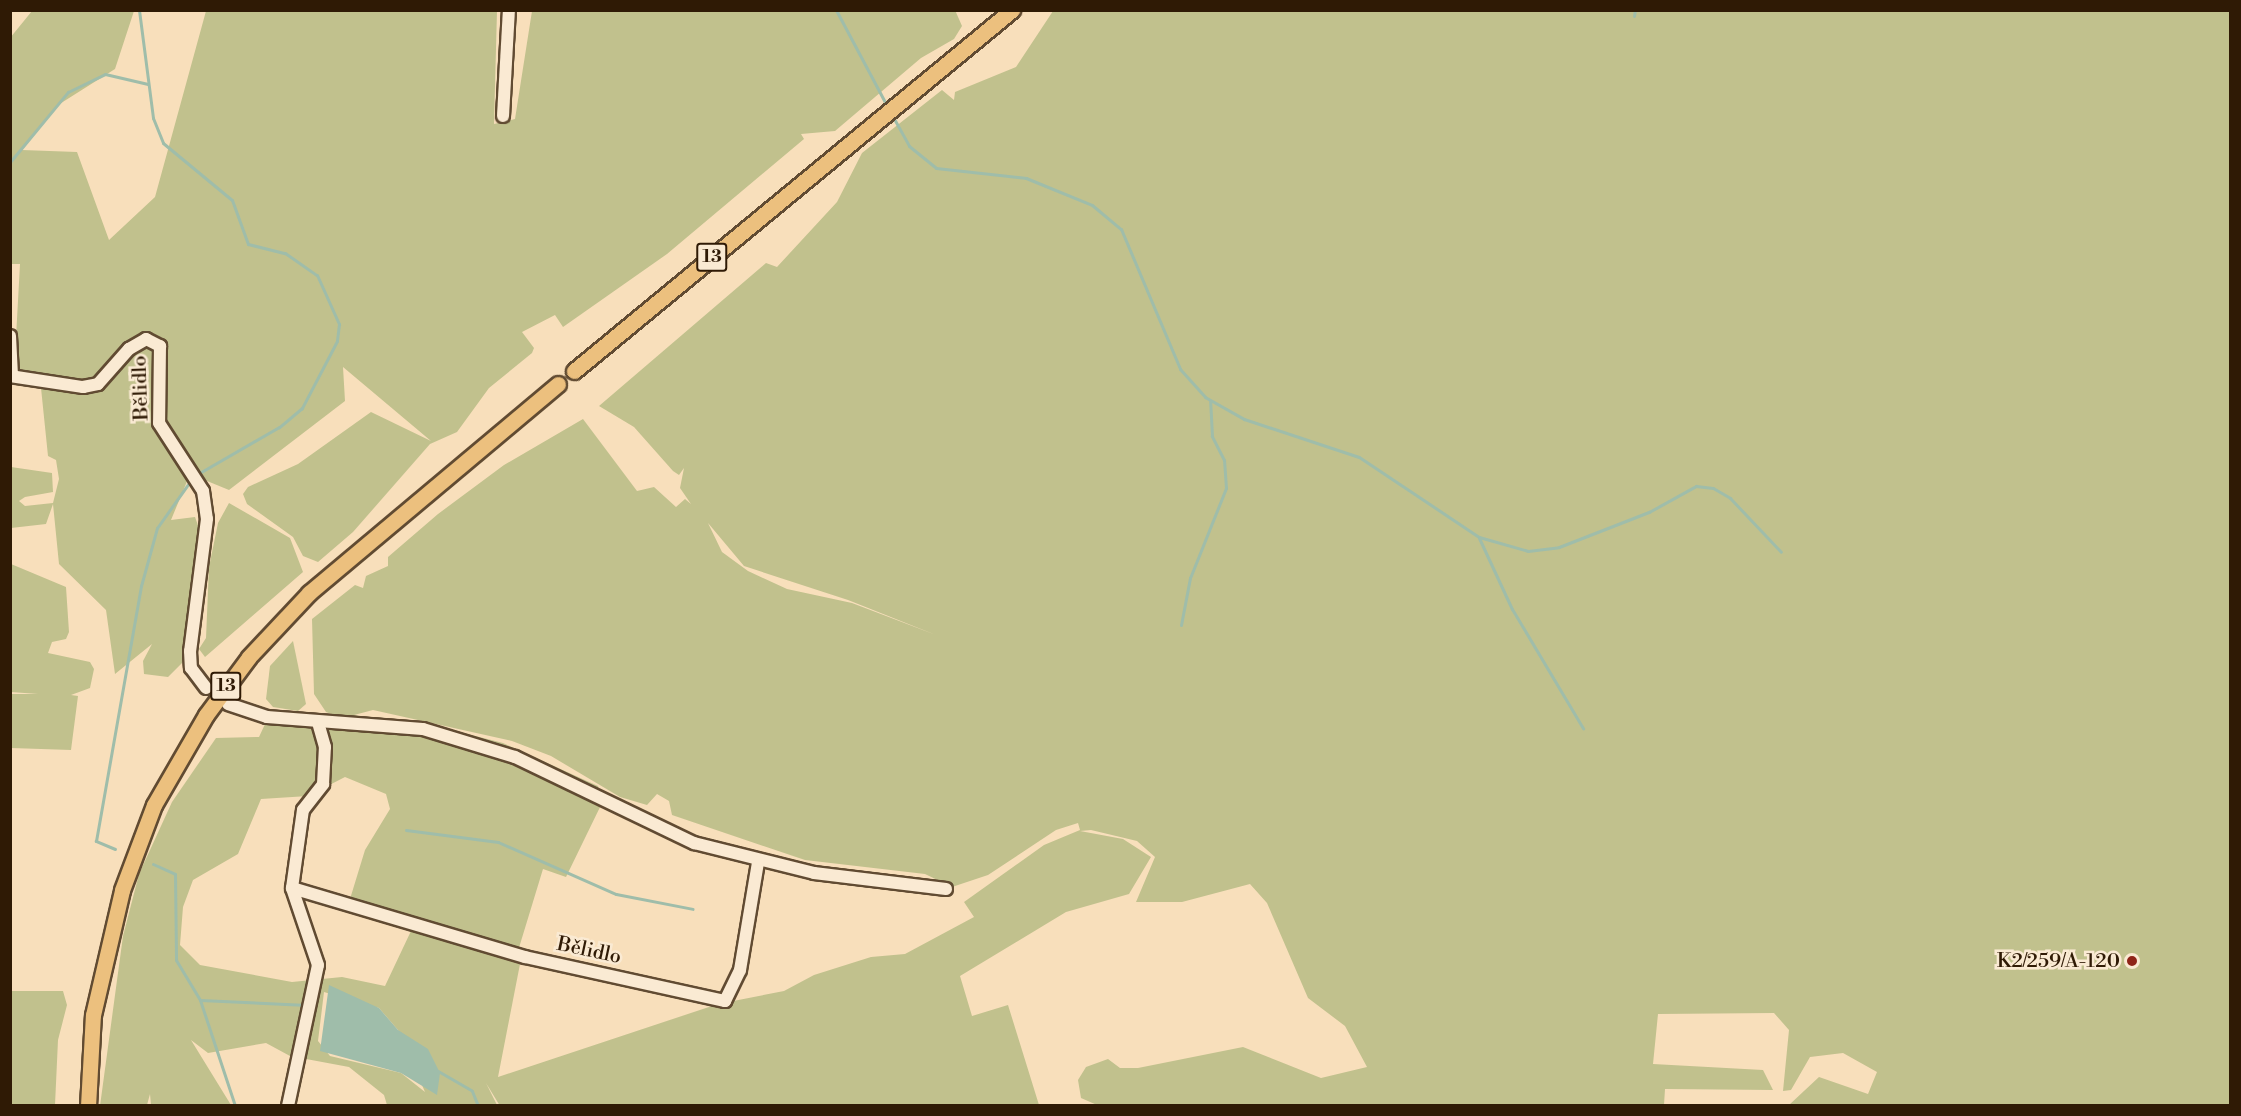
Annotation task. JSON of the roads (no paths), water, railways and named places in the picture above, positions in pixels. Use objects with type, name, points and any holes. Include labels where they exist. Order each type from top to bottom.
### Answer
[{"type":"main road","name":"13","points":[[574,371],[1012,10]]},
{"type":"main road","name":"13","points":[[88,1106],[93,1015],[122,890],[154,805],[207,715],[249,657],[309,593],[558,384]]},
{"type":"street","points":[[503,116],[509,10]]},
{"type":"street","points":[[10,336],[11,376]]},
{"type":"street","name":"Bělidlo","points":[[11,376],[83,387],[98,384],[129,349],[146,339],[160,346],[159,423],[203,491],[207,519],[190,651],[191,668],[206,688]]},
{"type":"street","points":[[228,704],[250,714],[318,723],[423,729],[514,757],[694,843],[758,862],[946,889]]},
{"type":"street","points":[[288,1106],[318,965],[292,888],[303,810],[324,784],[325,747],[318,723]]},
{"type":"street","name":"Bělidlo","points":[[292,888],[525,957],[725,1001],[740,970],[758,862]]},
{"type":"waterway","points":[[139,10],[153,118],[163,143],[232,200],[248,244],[285,253],[317,275],[339,324],[337,341],[302,408],[279,427],[196,475]]},
{"type":"waterway","points":[[836,10],[887,106]]},
{"type":"waterway","points":[[1634,16],[1635,10]]},
{"type":"waterway","points":[[10,162],[68,92],[105,74],[148,84]]},
{"type":"waterway","points":[[892,115],[909,146],[936,168],[1026,178],[1092,205],[1121,229],[1180,369],[1205,397],[1244,419],[1359,457],[1479,537],[1528,551],[1559,547],[1649,512],[1696,486],[1713,488],[1730,498],[1781,552]]},
{"type":"waterway","points":[[1181,625],[1190,578],[1226,488],[1224,460],[1212,436],[1210,401]]},
{"type":"waterway","points":[[115,849],[96,841],[141,586],[157,528],[191,480]]},
{"type":"waterway","points":[[1479,538],[1512,609],[1583,728]]},
{"type":"waterway","points":[[406,830],[498,842],[616,894],[693,909]]},
{"type":"waterway","points":[[153,864],[175,874],[176,960],[200,1000],[235,1106]]},
{"type":"waterway","points":[[200,1000],[307,1005]]},
{"type":"waterway","points":[[438,1071],[472,1091],[478,1106]]},
{"type":"place","name":"K2/259/A-120","points":[[2132,961]]}]
